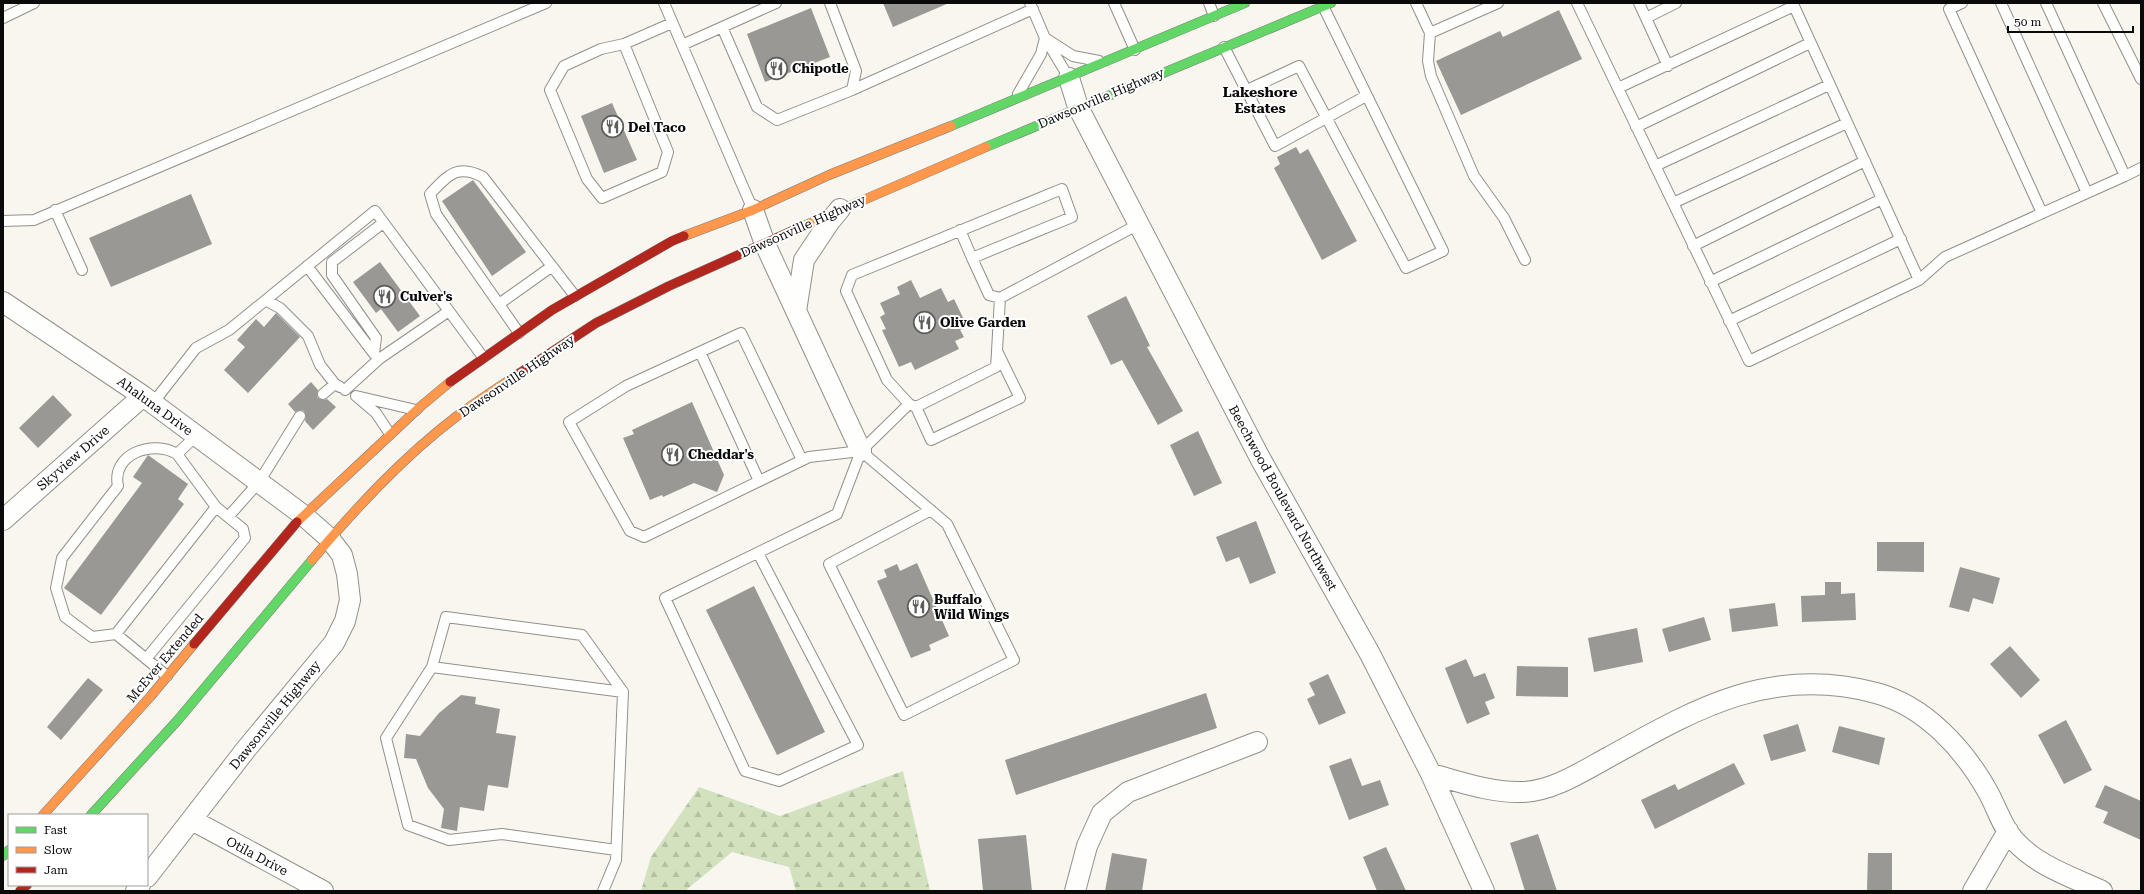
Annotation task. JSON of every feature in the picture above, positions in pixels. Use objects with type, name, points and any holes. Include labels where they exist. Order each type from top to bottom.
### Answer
[{"type":"main road","points":[[303,515],[416,410],[459,374],[519,332],[575,296],[672,241],[753,210],[829,175],[1014,101],[1245,3]]},
{"type":"main road","name":"Dawsonville Highway","points":[[92,814],[177,721],[329,538],[355,509],[419,448],[458,416],[549,353],[596,323],[669,286],[840,209],[1078,107],[1327,4]]},
{"type":"main road","name":"McEver Extended","points":[[44,814],[168,676],[303,515]]},
{"type":"street","name":"Beechwood Boulevard Northwest","points":[[1069,78],[1078,107],[1260,458],[1370,654],[1430,774],[1484,891]]},
{"type":"street","points":[[796,311],[804,260],[830,221],[840,209]]},
{"type":"street","points":[[753,210],[765,244],[861,451]]},
{"type":"street","name":"Ahaluna Drive","points":[[3,302],[148,399],[303,515],[329,538]]},
{"type":"street","name":"Skyview Drive","points":[[3,520],[148,399]]},
{"type":"street","name":"Dawsonville Highway","points":[[148,876],[247,748],[334,643],[345,621],[350,600],[347,574],[342,555],[329,538]]},
{"type":"street","points":[[1430,774],[1493,791],[1524,792],[1542,789],[1572,777],[1697,709],[1758,689],[1795,684],[1835,686],[1876,693],[1912,708],[1941,731],[1965,758],[1987,791],[2008,831],[2027,852],[2053,869],[2102,891]]},
{"type":"street","points":[[1075,891],[1087,846],[1102,812],[1128,792],[1257,742]]},
{"type":"street","name":"Otila Drive","points":[[192,820],[323,891]]},
{"type":"street","points":[[1973,891],[2008,831]]},
{"type":"lane","points":[[3,18],[34,3]]},
{"type":"lane","points":[[3,221],[34,220],[546,3]]},
{"type":"lane","points":[[664,3],[753,210]]},
{"type":"lane","points":[[682,45],[776,3]]},
{"type":"lane","points":[[830,3],[856,71],[852,90]]},
{"type":"lane","points":[[1114,3],[1136,50]]},
{"type":"lane","points":[[1209,3],[1214,16]]},
{"type":"lane","points":[[1416,3],[1430,33],[1428,61],[1431,76],[1474,176],[1504,218],[1525,260]]},
{"type":"lane","points":[[1430,33],[1498,3]]},
{"type":"lane","points":[[1577,3],[1748,361],[1919,280],[1945,257],[2141,168]]},
{"type":"lane","points":[[1639,3],[1668,66]]},
{"type":"lane","points":[[1646,18],[1676,3]]},
{"type":"lane","points":[[1962,3],[1948,6],[2042,213]]},
{"type":"lane","points":[[2001,3],[2087,193]]},
{"type":"lane","points":[[2046,3],[2125,176]]},
{"type":"lane","points":[[2103,3],[2141,79]]},
{"type":"lane","points":[[1248,90],[1299,66],[1406,268],[1443,250],[1366,96],[1327,4]]},
{"type":"lane","points":[[1618,88],[1797,5],[1810,43],[1919,280]]},
{"type":"lane","points":[[722,27],[758,107],[777,120],[852,90],[1032,6],[1045,38],[1069,78]]},
{"type":"lane","points":[[624,44],[668,152],[662,172],[602,198],[587,180],[550,90],[564,66],[601,49],[624,44],[672,23]]},
{"type":"lane","points":[[1045,38],[1073,56],[1106,62]]},
{"type":"lane","points":[[1014,101],[1041,54],[1045,38]]},
{"type":"lane","points":[[1636,127],[1810,43]]},
{"type":"lane","points":[[1224,47],[1248,90],[1275,146],[1366,96]]},
{"type":"lane","points":[[1655,166],[1829,84]]},
{"type":"lane","points":[[1673,203],[1847,123]]},
{"type":"lane","points":[[1693,246],[1865,161]]},
{"type":"lane","points":[[519,332],[436,214],[430,194],[449,174],[471,171],[483,177],[551,267],[575,296]]},
{"type":"lane","points":[[972,258],[1072,217],[1062,189],[852,275],[846,291],[887,380],[913,406],[931,440],[1020,398],[997,351]]},
{"type":"lane","points":[[1710,282],[1882,199]]},
{"type":"lane","points":[[55,210],[82,270]]},
{"type":"lane","points":[[148,399],[196,348],[229,330],[267,301],[374,211],[483,357]]},
{"type":"lane","points":[[377,356],[376,338],[332,275],[332,262],[383,222]]},
{"type":"lane","points":[[960,230],[989,295],[1000,298],[1139,224]]},
{"type":"lane","points":[[1729,321],[1901,239]]},
{"type":"lane","points":[[307,266],[377,356]]},
{"type":"lane","points":[[499,304],[551,267]]},
{"type":"lane","points":[[758,553],[858,745],[779,782],[745,771],[665,598],[837,514],[861,451],[913,406],[996,367],[1000,298]]},
{"type":"lane","points":[[267,301],[280,308],[308,336],[320,365],[334,384],[356,396],[376,413],[390,434]]},
{"type":"lane","points":[[345,390],[377,356],[449,310]]},
{"type":"lane","points":[[802,460],[741,333],[626,386],[569,422],[630,531],[644,537],[809,457],[861,451],[948,524],[1014,660],[904,715],[828,564],[931,510]]},
{"type":"lane","points":[[700,352],[759,481]]},
{"type":"lane","points":[[323,394],[334,384]]},
{"type":"lane","points":[[356,396],[416,410]]},
{"type":"lane","points":[[228,517],[259,482],[300,416]]},
{"type":"lane","points":[[178,454],[196,436]]},
{"type":"lane","points":[[146,659],[245,538],[243,529],[216,507],[178,454],[170,449],[142,449],[123,462],[116,477],[118,486],[62,558],[56,588],[65,617],[92,636],[116,634],[146,659],[168,676]]},
{"type":"lane","points":[[116,634],[216,507]]},
{"type":"lane","points":[[603,891],[616,860],[624,692],[582,635],[446,617],[432,667],[386,738],[408,825],[449,840],[502,834],[616,850]]},
{"type":"lane","points":[[432,667],[624,692]]},
{"type":"green space","points":[[903,771],[930,891],[796,891],[789,867],[732,852],[685,891],[641,891],[651,857],[699,787],[780,816]]},
{"type":"building","points":[[883,3],[949,3],[893,27]]},
{"type":"building","points":[[811,8],[830,57],[765,82],[747,34]]},
{"type":"building","points":[[1559,10],[1582,59],[1461,115],[1436,61],[1500,31],[1503,37]]},
{"type":"building","points":[[612,103],[637,160],[604,173],[581,116]]},
{"type":"building","points":[[1296,147],[1300,154],[1308,149],[1357,241],[1322,260],[1274,168],[1280,164],[1277,157]]},
{"type":"building","points":[[473,180],[526,252],[492,276],[442,201]]},
{"type":"building","points":[[191,194],[212,244],[111,287],[89,238]]},
{"type":"building","name":"Culver's","points":[[380,262],[420,316],[398,332],[381,309],[376,313],[353,282]]},
{"type":"building","name":"Olive Garden","points":[[911,280],[920,298],[941,288],[948,302],[954,299],[967,326],[960,330],[964,337],[955,341],[959,349],[915,370],[911,362],[899,367],[882,330],[886,329],[880,317],[885,314],[880,303],[900,294],[897,287]]},
{"type":"building","points":[[1126,296],[1150,346],[1147,347],[1183,411],[1158,425],[1122,360],[1111,365],[1087,316]]},
{"type":"building","points":[[276,313],[300,337],[248,393],[224,370],[245,347],[237,340],[256,319],[264,327]]},
{"type":"building","points":[[311,382],[318,390],[318,398],[324,400],[327,399],[336,407],[313,430],[305,421],[306,416],[304,411],[300,410],[295,412],[288,404]]},
{"type":"building","points":[[53,395],[72,415],[38,448],[19,428]]},
{"type":"building","name":"Cheddar's","points":[[692,402],[724,475],[717,492],[694,483],[663,497],[662,495],[650,500],[623,438],[634,434],[632,430]]},
{"type":"building","points":[[1198,431],[1222,483],[1194,496],[1170,445]]},
{"type":"building","points":[[148,455],[188,484],[178,499],[184,504],[101,615],[64,588],[142,483],[133,477]]},
{"type":"building","points":[[1256,521],[1276,573],[1250,584],[1239,557],[1226,562],[1216,537]]},
{"type":"building","points":[[1877,542],[1924,542],[1924,572],[1877,571]]},
{"type":"building","points":[[917,563],[949,636],[929,645],[931,650],[911,658],[877,581],[887,577],[884,570],[897,564],[900,571]]},
{"type":"building","points":[[1960,567],[2000,578],[1993,604],[1973,598],[1969,612],[1949,607]]},
{"type":"building","points":[[1825,582],[1841,582],[1841,594],[1855,593],[1856,620],[1802,622],[1801,596],[1825,595]]},
{"type":"building","points":[[754,586],[825,732],[777,755],[706,610]]},
{"type":"building","points":[[1775,603],[1778,626],[1732,632],[1729,609]]},
{"type":"building","points":[[1704,617],[1711,640],[1669,652],[1662,629]]},
{"type":"building","points":[[1637,628],[1643,662],[1594,672],[1588,638]]},
{"type":"building","points":[[2010,646],[2040,680],[2021,698],[1990,664]]},
{"type":"building","points":[[1466,659],[1474,677],[1485,673],[1495,698],[1485,702],[1490,714],[1467,724],[1445,668]]},
{"type":"building","points":[[1517,666],[1568,667],[1568,697],[1516,696]]},
{"type":"building","points":[[1328,674],[1346,713],[1319,725],[1307,699],[1315,695],[1309,683]]},
{"type":"building","points":[[88,678],[103,690],[61,740],[47,727]]},
{"type":"building","points":[[1206,693],[1217,728],[1016,795],[1005,760]]},
{"type":"building","points":[[461,695],[476,697],[475,704],[500,709],[496,733],[516,736],[508,788],[488,785],[484,811],[460,807],[457,831],[441,828],[444,809],[428,788],[416,759],[404,758],[406,734],[420,736],[439,713]]},
{"type":"building","points":[[2066,720],[2092,770],[2064,784],[2038,735]]},
{"type":"building","points":[[1798,724],[1806,751],[1771,761],[1763,735]]},
{"type":"building","points":[[1839,726],[1885,738],[1879,765],[1832,752]]},
{"type":"building","points":[[1351,758],[1362,786],[1380,780],[1389,805],[1349,820],[1329,766]]},
{"type":"building","points":[[1734,763],[1745,784],[1655,829],[1641,800],[1675,784],[1678,790]]},
{"type":"building","points":[[2105,785],[2141,801],[2141,840],[2103,823],[2108,812],[2095,807]]},
{"type":"building","points":[[1538,834],[1557,891],[1525,891],[1510,843]]},
{"type":"building","points":[[1026,835],[1032,891],[983,891],[978,839]]},
{"type":"building","points":[[1386,847],[1406,891],[1377,891],[1363,857]]},
{"type":"building","points":[[1112,853],[1147,859],[1142,891],[1105,891]]},
{"type":"building","points":[[1868,853],[1892,853],[1892,890],[1867,890]]},
{"type":"traffic: fast","points":[[951,126],[1245,3]]},
{"type":"traffic: fast","points":[[986,147],[1331,3]]},
{"type":"traffic: fast","points":[[92,814],[177,721],[312,560]]},
{"type":"traffic: fast","points":[[3,856],[8,851]]},
{"type":"traffic: slow","points":[[684,236],[753,210],[829,175],[951,126]]},
{"type":"traffic: slow","points":[[792,231],[986,147]]},
{"type":"traffic: slow","points":[[312,560],[363,502],[418,448],[480,399],[520,373]]},
{"type":"traffic: slow","points":[[297,522],[420,407],[450,382]]},
{"type":"traffic: slow","points":[[44,814],[150,697],[194,644]]},
{"type":"traffic: jam","points":[[520,373],[596,323],[669,286],[792,231]]},
{"type":"traffic: jam","points":[[450,382],[552,310],[672,241],[684,236]]},
{"type":"traffic: jam","points":[[194,644],[297,522]]},
{"type":"traffic: jam","points":[[20,891],[26,886]]},
{"type":"place","name":"Chipotle","points":[[776,68]]},
{"type":"place","name":"Del Taco","points":[[612,127]]},
{"type":"place","name":"Culver's","points":[[384,296]]},
{"type":"place","name":"Olive Garden","points":[[924,322]]},
{"type":"place","name":"Cheddar's","points":[[673,454]]},
{"type":"place","name":"Buffalo Wild Wings","points":[[919,606]]},
{"type":"district","name":"Lakeshore Estates","points":[[1260,100]]}]
